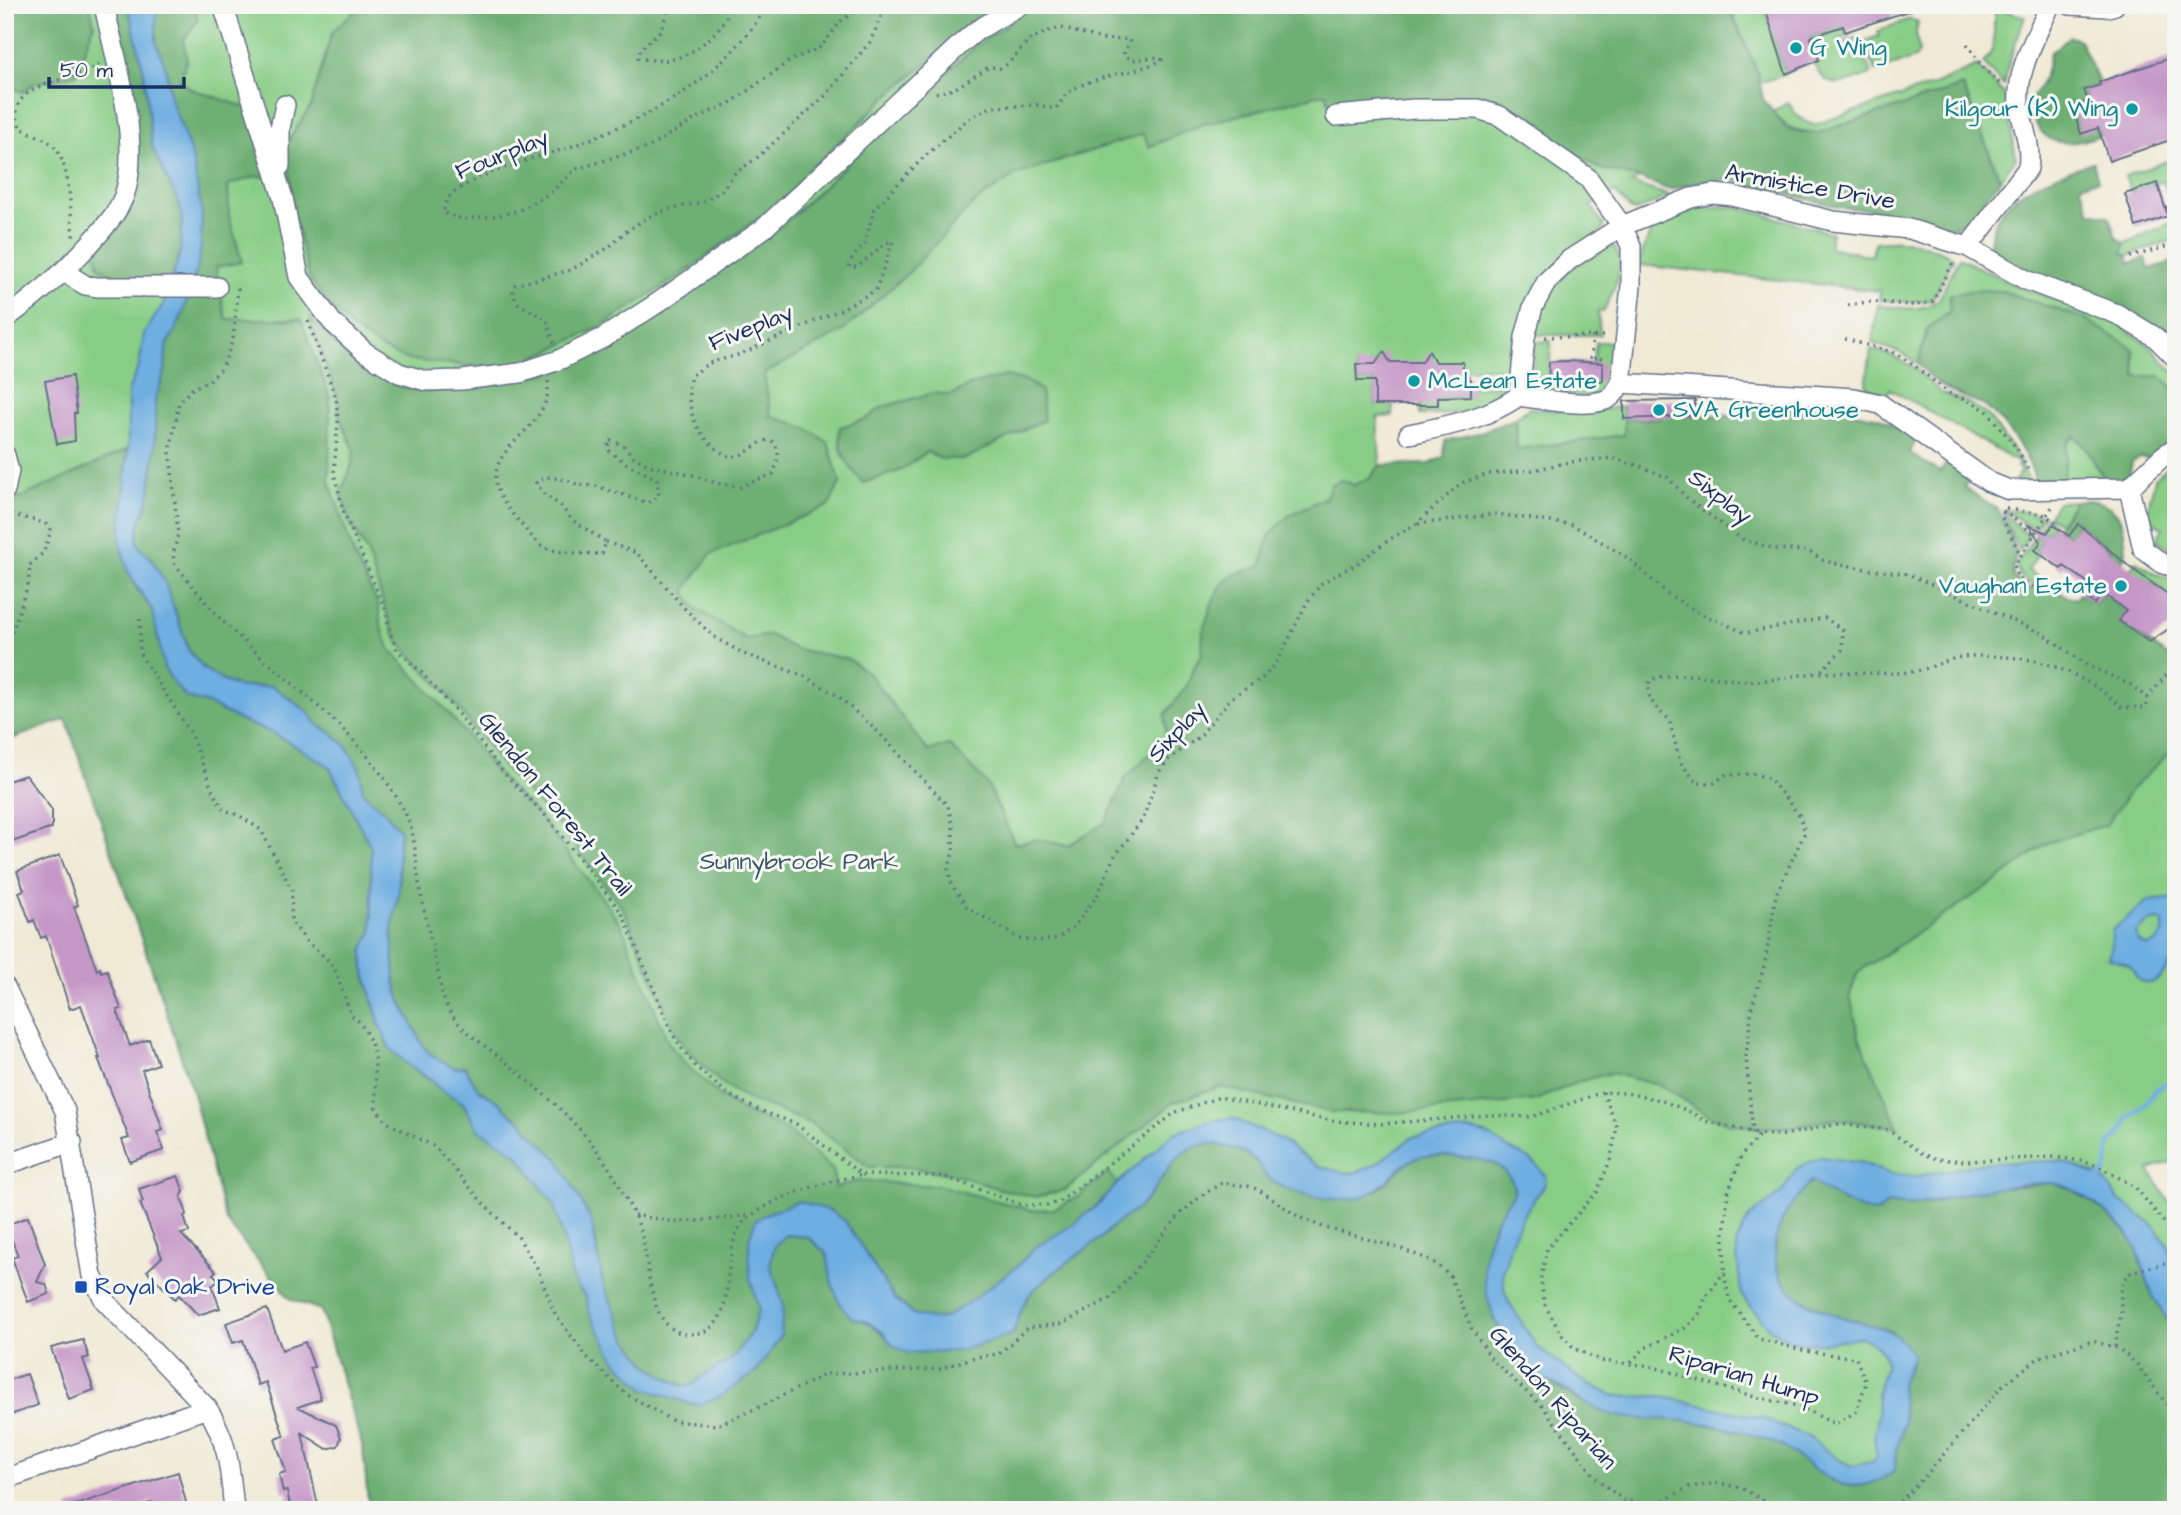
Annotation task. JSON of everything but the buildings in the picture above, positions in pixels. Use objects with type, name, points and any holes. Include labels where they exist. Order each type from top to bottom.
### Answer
[{"type":"street","points":[[5,319],[64,272],[115,214],[125,194],[130,144],[127,117],[104,5]]},
{"type":"street","points":[[223,5],[283,198],[299,277],[332,322],[365,352],[399,373],[426,381],[520,373],[552,362],[603,338],[763,229],[976,31],[1020,5]]},
{"type":"street","points":[[1968,247],[2028,168],[2030,154],[2019,103],[2021,83],[2025,62],[2050,5]]},
{"type":"street","points":[[2070,5],[2115,5]]},
{"type":"street","points":[[283,198],[279,149],[281,118],[285,105]]},
{"type":"street","points":[[1336,116],[1455,108],[1478,109],[1500,116],[1588,178],[1622,226],[1631,246],[1631,286],[1621,383],[1614,395],[1602,402],[1571,402],[1519,396],[1499,410],[1474,420],[1409,434]]},
{"type":"street","name":"Armistice Drive","points":[[1519,396],[1525,337],[1533,307],[1546,281],[1569,260],[1622,226],[1691,198],[1713,194],[1733,196],[1833,221],[1909,229],[1968,247],[2026,280],[2117,314],[2155,337],[2176,358]]},
{"type":"street","points":[[64,272],[85,285],[217,287]]},
{"type":"street","points":[[1621,383],[1854,398],[1880,404],[1989,482],[2008,490],[2129,488],[2176,447]]},
{"type":"street","points":[[5,455],[9,471],[6,489]]},
{"type":"street","points":[[2129,488],[2143,549],[2163,564],[2176,567]]},
{"type":"street","points":[[5,987],[65,1111],[96,1288],[105,1301],[207,1408],[218,1425],[226,1445],[234,1510]]},
{"type":"street","points":[[5,1165],[72,1142]]},
{"type":"street","points":[[5,1479],[207,1408]]},
{"type":"path","points":[[670,5],[661,30],[640,50],[638,58],[655,61],[677,58],[721,28],[732,5]]},
{"type":"path","name":"Fourplay","points":[[767,5],[758,23],[715,69],[668,101],[618,128],[475,180],[450,196],[443,213],[463,219],[497,216],[520,210],[550,193],[576,169],[649,147],[697,118],[732,102],[791,60],[821,47],[841,21],[863,5]]},
{"type":"path","points":[[607,542],[602,554],[579,554],[543,547],[499,495],[495,471],[500,459],[542,411],[552,362],[547,320],[518,303],[512,293],[515,285],[571,270],[648,217],[706,201],[722,190],[734,173],[758,157],[802,119],[846,72],[870,42],[884,10],[878,5]]},
{"type":"path","points":[[1709,5],[1712,14]]},
{"type":"path","name":"Fiveplay","points":[[607,542],[572,520],[536,483],[545,477],[553,477],[578,485],[596,486],[648,503],[659,496],[657,479],[627,464],[608,450],[610,440],[623,445],[634,457],[648,465],[716,483],[740,487],[774,474],[779,460],[776,445],[771,440],[764,440],[744,454],[734,457],[724,455],[710,444],[696,426],[690,407],[688,389],[691,376],[709,363],[741,354],[840,310],[876,290],[893,241],[886,243],[857,267],[849,267],[852,258],[865,244],[874,209],[924,157],[968,120],[991,107],[1037,105],[1055,109],[1066,95],[1089,82],[1161,60],[1159,57],[1132,60],[1124,55],[1124,50],[1130,43],[1129,39],[1106,40],[1061,28],[1029,40],[1008,64],[1000,68],[989,67],[954,89],[933,94],[909,93]]},
{"type":"path","points":[[1967,44],[1982,66],[2006,90]]},
{"type":"path","points":[[75,243],[72,201],[62,158],[51,143],[20,127],[17,114],[24,96],[31,89],[49,81],[82,75],[101,63]]},
{"type":"path","points":[[2166,208],[2176,205]]},
{"type":"path","points":[[2130,257],[2176,244]]},
{"type":"path","points":[[1848,305],[1871,302],[1927,304],[1933,301],[1956,257],[1968,247]]},
{"type":"path","points":[[238,288],[233,340],[222,368],[209,382],[193,388],[179,402],[170,452],[178,534],[173,554],[174,563],[231,630],[353,737],[384,778],[411,828],[421,893],[444,1001],[450,1013],[457,1022],[581,1128],[615,1178],[634,1214],[641,1233],[658,1312],[672,1328],[686,1334],[708,1329],[716,1323],[725,1305],[728,1264],[738,1230],[764,1207],[826,1182],[862,1175],[943,1176],[1022,1205],[1048,1205],[1059,1202],[1176,1112],[1220,1097],[1334,1121],[1381,1124],[1485,1115],[1531,1117],[1603,1092],[1626,1093],[1660,1100],[1691,1112],[1704,1121],[1752,1133],[1784,1135],[1839,1124],[1888,1130],[1923,1154],[1937,1159],[1968,1161],[2055,1157],[2098,1166],[2135,1187],[2163,1221],[2176,1242]]},
{"type":"path","name":"Glendon Forest Trail","points":[[307,315],[336,398],[338,421],[334,473],[344,513],[385,609],[397,650],[438,690],[504,773],[546,816],[622,913],[673,1035],[697,1068],[729,1095],[757,1110],[796,1124],[862,1175]]},
{"type":"path","points":[[1593,336],[1590,360],[1598,357],[1607,364]]},
{"type":"path","points":[[1525,337],[1626,336]]},
{"type":"path","points":[[1845,340],[1892,352],[1910,362],[1949,393],[1988,412],[2018,450],[2029,470],[2034,490]]},
{"type":"path","name":"Sixplay","points":[[607,542],[637,553],[685,609],[714,637],[744,654],[804,676],[838,696],[877,732],[948,806],[953,827],[953,853],[948,869],[952,885],[967,907],[1020,939],[1058,939],[1075,926],[1097,896],[1114,857],[1143,819],[1159,772],[1168,760],[1200,736],[1231,698],[1265,677],[1280,657],[1307,603],[1322,583],[1416,524],[1461,483],[1489,474],[1534,470],[1569,462],[1612,457],[1667,477],[1689,500],[1742,539],[1776,549],[1808,551],[1824,561],[1908,574],[2043,634],[2087,665],[2131,685],[2147,698]]},
{"type":"path","points":[[5,540],[10,514],[6,489]]},
{"type":"path","points":[[2046,583],[2034,588],[2018,577],[2014,566],[2055,503],[2060,489]]},
{"type":"path","points":[[2020,554],[2001,516],[2005,508],[2046,515],[2058,524]]},
{"type":"path","points":[[2003,512],[2033,533]]},
{"type":"path","points":[[5,652],[28,585],[30,565],[44,552],[51,530],[45,523],[10,514]]},
{"type":"path","points":[[1416,524],[1497,514],[1573,525],[1628,558],[1668,594],[1699,613],[1746,633],[1825,618],[1843,630],[1842,650],[1819,673]]},
{"type":"path","name":"Glendon Riparian","points":[[140,619],[140,654],[190,733],[213,792],[223,809],[261,830],[292,890],[291,921],[307,942],[326,958],[335,970],[351,1015],[360,1022],[371,1042],[375,1061],[376,1108],[386,1122],[435,1147],[484,1204],[519,1238],[537,1268],[555,1314],[587,1357],[626,1394],[673,1421],[717,1424],[762,1406],[826,1374],[939,1370],[975,1357],[999,1354],[1027,1328],[1062,1324],[1112,1297],[1180,1214],[1222,1183],[1248,1186],[1311,1222],[1399,1248],[1432,1261],[1450,1276],[1472,1329],[1492,1360],[1543,1407],[1597,1479],[1623,1500],[1648,1505],[1667,1499],[1689,1487],[1718,1483],[1742,1488],[1778,1510]]},
{"type":"path","points":[[1752,1133],[1746,1057],[1752,1007],[1765,963],[1776,894],[1805,832],[1799,815],[1770,779],[1756,774],[1725,775],[1714,783],[1698,783],[1680,762],[1669,719],[1660,712],[1647,690],[1650,680],[1664,675],[1747,681],[1819,673],[1886,675],[1919,671],[1961,657],[2017,658],[2044,664],[2077,678],[2104,691],[2121,707],[2146,708],[2147,698],[2176,663]]},
{"type":"path","name":"Riparian Hump","points":[[1603,1092],[1617,1126],[1610,1161],[1597,1192],[1547,1249],[1541,1278],[1544,1303],[1561,1334],[1575,1349],[1602,1361],[1650,1366],[1755,1397],[1798,1406],[1835,1424],[1856,1412],[1866,1383],[1856,1358],[1806,1351],[1759,1339],[1729,1299],[1724,1272],[1728,1193],[1741,1156],[1760,1134]]},
{"type":"path","points":[[634,1214],[676,1222],[753,1214]]},
{"type":"path","points":[[2115,1347],[2121,1312],[2121,1287],[2127,1275],[2176,1261]]},
{"type":"path","points":[[1630,1362],[1645,1348],[1687,1327],[1699,1314],[1705,1298],[1724,1272]]},
{"type":"path","points":[[1889,1510],[1927,1475],[2002,1386],[2040,1357],[2092,1341],[2115,1347],[2136,1363],[2176,1417]]},
{"type":"green space","name":"Sunnybrook Park","points":[[5,5],[1717,5],[1639,178],[1631,183],[1670,196],[1636,211],[1631,210],[1615,192],[1591,206],[1604,225],[1603,230],[1560,260],[1514,350],[1510,382],[1498,382],[1498,368],[1463,369],[1463,363],[1356,365],[1357,381],[1375,381],[1375,405],[1393,405],[1393,416],[1377,417],[1380,465],[1396,467],[1430,464],[1444,457],[1516,448],[1515,419],[1529,408],[1587,413],[1623,406],[1625,435],[2176,703],[2176,1160],[2149,1170],[2176,1212],[2176,1510],[369,1510],[363,1448],[321,1310],[290,1299],[226,1221],[194,1097],[66,719],[5,741]]},
{"type":"green space","points":[[5,5],[90,5],[94,24],[76,74],[33,84],[23,92],[5,86]]},
{"type":"green space","points":[[112,5],[128,5],[144,72],[152,147],[180,205],[180,253],[171,279],[124,277],[99,267],[96,253],[126,214],[134,190]]},
{"type":"green space","points":[[156,5],[194,5],[198,20],[183,41],[187,59],[180,80],[191,89],[248,108],[269,177],[257,176],[228,185],[229,216],[242,262],[216,267],[218,281],[193,281],[201,247],[200,202],[170,97],[166,68],[155,42]]},
{"type":"green space","points":[[361,5],[996,5],[885,98],[781,201],[681,275],[599,327],[517,366],[474,366],[408,360],[382,349],[353,329],[328,304],[310,279],[294,217],[286,144],[311,106],[332,32]]},
{"type":"green space","points":[[1037,5],[1728,5],[1758,73],[1763,99],[1786,128],[1818,133],[1963,86],[2000,180],[1965,223],[1950,228],[1902,213],[1839,207],[1731,180],[1702,181],[1670,190],[1639,178],[1601,169],[1530,126],[1478,103],[1331,111],[1326,93],[1201,125],[1149,147],[1143,134],[1016,175],[974,203],[909,272],[843,331],[764,374],[771,416],[804,427],[828,442],[840,483],[829,506],[711,554],[685,590],[695,608],[746,639],[770,635],[795,649],[848,659],[868,673],[928,751],[949,745],[988,785],[1015,844],[1037,839],[1067,846],[1106,822],[1126,777],[1166,738],[1165,715],[1188,684],[1202,654],[1203,632],[1222,583],[1238,573],[1261,566],[1269,536],[1288,516],[1326,497],[1331,484],[1342,480],[1354,485],[1370,478],[1380,465],[1430,464],[1444,457],[1445,441],[1481,432],[1515,419],[1517,449],[1624,435],[1624,419],[1659,419],[1660,416],[1695,414],[1752,417],[1754,403],[1845,411],[1880,418],[1917,439],[1909,453],[1940,472],[1950,458],[1973,474],[1964,487],[1998,510],[2017,552],[2013,576],[2034,591],[2048,585],[2070,598],[2077,598],[2080,593],[2095,604],[2102,593],[2126,610],[2119,621],[2176,662],[2176,746],[2131,790],[2106,825],[2047,843],[1996,881],[1858,972],[1850,995],[1859,1038],[1898,1127],[1834,1119],[1796,1127],[1761,1128],[1727,1123],[1706,1114],[1662,1086],[1611,1073],[1580,1081],[1536,1100],[1400,1113],[1331,1112],[1220,1087],[1174,1102],[1065,1190],[1036,1197],[996,1188],[954,1174],[908,1167],[869,1167],[812,1124],[750,1101],[719,1081],[691,1054],[676,1034],[624,910],[556,821],[508,772],[447,694],[400,644],[392,629],[367,552],[350,523],[341,492],[351,468],[354,450],[339,415],[338,398],[310,317],[335,345],[367,369],[398,386],[429,392],[548,373],[597,352],[658,314],[784,224],[910,104],[975,47]]},
{"type":"green space","points":[[1728,5],[1764,5],[1786,74],[1759,83],[1758,73]]},
{"type":"green space","points":[[1996,8],[2025,17],[2010,58],[2004,86],[1983,63],[1992,50]]},
{"type":"green space","points":[[1910,19],[1918,22],[1916,32],[1919,53],[1915,58],[1876,71],[1870,60],[1844,42],[1859,37],[1861,42],[1879,36],[1878,31]]},
{"type":"green space","points":[[1843,26],[1848,36],[1837,40],[1841,46],[1863,60],[1872,73],[1838,84],[1825,79],[1813,62],[1819,60],[1810,37]]},
{"type":"green space","points":[[2069,37],[2080,40],[2100,85],[2084,90],[2090,109],[2087,110],[2084,102],[2072,107],[2098,128],[2100,135],[2086,140],[2063,142],[2053,140],[2038,127],[2028,102],[2043,79],[2050,53]]},
{"type":"green space","points":[[1977,66],[2005,95],[2016,158],[2000,180],[1963,86],[1818,133],[1792,128],[1773,112],[1788,102],[1798,116],[1814,125],[1934,85]]},
{"type":"green space","points":[[2176,158],[2176,203],[2171,204],[2163,181],[2131,192],[2125,176]]},
{"type":"green space","points":[[2093,162],[2098,180],[2080,185],[2090,212],[2109,216],[2116,237],[2125,243],[2123,253],[2128,256],[2130,263],[2146,258],[2149,269],[2171,263],[2176,247],[2176,342],[2150,323],[1999,258],[1990,248],[1993,229],[2000,213],[2012,201],[2042,181]]},
{"type":"green space","points":[[1702,207],[1737,207],[1832,233],[1829,247],[1872,256],[1875,242],[1907,241],[1954,257],[1932,300],[1910,302],[1879,300],[1880,291],[1639,265],[1648,239],[1659,224]]},
{"type":"green space","points":[[2176,208],[2176,242],[2169,241],[2128,256],[2123,253],[2125,243],[2175,221],[2172,209]]},
{"type":"green space","points":[[1613,245],[1618,253],[1620,270],[1603,312],[1598,312],[1600,335],[1528,335],[1542,302],[1572,268]]},
{"type":"green space","points":[[1959,258],[2019,287],[2085,309],[2117,323],[2151,347],[2176,374],[2176,390],[2160,376],[2136,376],[2135,371],[2085,319],[2002,291],[1950,311],[1927,329],[1918,364],[1901,353],[1872,343],[1878,305],[1918,308],[1933,303],[1939,299]]},
{"type":"green space","points":[[1975,290],[2002,291],[2085,319],[2134,349],[2136,376],[2160,376],[2176,390],[2176,440],[2152,459],[2141,457],[2132,462],[2129,477],[2106,482],[2087,449],[2075,436],[2067,444],[2063,481],[2035,482],[2023,452],[1994,415],[1979,403],[1943,387],[1918,364],[1927,329],[1950,311],[1949,295]]},
{"type":"green space","points":[[221,295],[226,319],[301,319],[330,398],[329,480],[355,558],[378,604],[381,626],[389,648],[447,711],[503,780],[539,816],[602,898],[621,925],[669,1044],[686,1065],[739,1109],[788,1130],[833,1170],[835,1188],[858,1181],[941,1186],[1031,1210],[1054,1209],[1077,1197],[1108,1173],[1118,1183],[1099,1204],[1074,1224],[1033,1249],[1019,1265],[968,1303],[945,1318],[930,1319],[913,1314],[894,1298],[845,1221],[799,1201],[750,1278],[759,1308],[752,1331],[731,1360],[688,1387],[665,1377],[647,1364],[627,1339],[603,1284],[595,1237],[523,1122],[478,1089],[465,1067],[454,1068],[429,1053],[400,999],[395,981],[392,929],[399,891],[400,831],[385,812],[363,793],[360,770],[334,735],[317,724],[307,711],[272,686],[241,687],[223,681],[204,669],[189,651],[165,583],[151,558],[140,548],[137,541],[138,529],[149,497],[155,449],[155,400],[165,371],[166,348],[181,318],[188,296]]},
{"type":"green space","points":[[1551,341],[1549,382],[1590,382],[1596,342],[1616,342],[1617,376],[1611,388],[1591,396],[1564,395],[1531,389],[1529,385],[1532,380],[1535,342]]},
{"type":"green space","points":[[1871,349],[1891,355],[1915,368],[1941,393],[1968,403],[1988,416],[2017,456],[2030,483],[2015,481],[2021,470],[2017,467],[2019,463],[1890,389],[1885,396],[1866,386]]},
{"type":"green space","points":[[1006,376],[1027,381],[1041,390],[1044,420],[965,459],[941,459],[927,452],[901,470],[863,483],[844,458],[840,444],[840,427],[866,419],[882,407],[934,393],[951,395],[973,384]]},
{"type":"green space","points":[[1471,386],[1506,386],[1500,396],[1481,408],[1456,414],[1420,415],[1420,405],[1438,397],[1470,396]]},
{"type":"green space","points":[[2075,436],[2087,449],[2106,482],[2063,481],[2067,444]]},
{"type":"green space","points":[[128,449],[120,543],[135,586],[152,610],[187,698],[208,704],[273,733],[329,766],[371,847],[372,932],[363,950],[364,968],[379,1023],[412,1068],[463,1103],[478,1129],[517,1154],[554,1204],[572,1278],[586,1298],[590,1315],[690,1404],[756,1372],[766,1355],[774,1348],[778,1287],[770,1264],[775,1245],[786,1235],[808,1237],[827,1254],[832,1284],[852,1318],[875,1327],[892,1345],[1013,1334],[1029,1295],[1057,1270],[1100,1239],[1117,1222],[1137,1209],[1178,1157],[1200,1145],[1214,1144],[1243,1152],[1253,1158],[1277,1184],[1297,1192],[1331,1199],[1370,1194],[1417,1157],[1444,1155],[1495,1164],[1506,1172],[1511,1180],[1514,1193],[1494,1224],[1493,1318],[1511,1345],[1540,1377],[1578,1400],[1614,1415],[1690,1421],[1746,1433],[1773,1442],[1792,1451],[1832,1481],[1895,1470],[1896,1450],[1904,1423],[1901,1383],[1912,1361],[1891,1331],[1834,1315],[1794,1295],[1780,1279],[1775,1258],[1776,1232],[1787,1209],[1811,1180],[1843,1201],[1871,1211],[1881,1209],[1888,1203],[1908,1206],[1933,1203],[1967,1192],[2055,1183],[2071,1189],[2093,1203],[2128,1234],[2136,1246],[2150,1290],[2176,1333],[2176,1510],[369,1510],[363,1448],[321,1310],[290,1299],[226,1221],[194,1097],[66,719],[5,741],[5,525],[15,500]]},
{"type":"green space","points":[[2176,460],[2176,557],[2173,550],[2156,540],[2163,528],[2152,522],[2148,528],[2147,514],[2155,478]]},
{"type":"green space","points":[[2088,500],[2111,508],[2119,518],[2126,550],[2121,563],[2109,556],[2112,551],[2078,524],[2073,531],[2079,536],[2076,541],[2057,527],[2075,501]]},
{"type":"green space","points":[[2075,501],[2059,523],[2049,516],[2058,502]]},
{"type":"green space","points":[[2006,509],[2044,515],[2034,529],[2004,511]]},
{"type":"green space","points":[[2003,513],[2029,536],[2020,550],[2006,523]]},
{"type":"green space","points":[[2047,517],[2053,525],[2047,533],[2043,531],[2038,538],[2041,542],[2035,550],[2039,553],[2028,570],[2044,582],[2035,586],[2020,575],[2017,564]]},
{"type":"green space","points":[[2136,561],[2157,574],[2176,581],[2176,595],[2168,601],[2161,589],[2130,569]]},
{"type":"water","points":[[128,5],[156,5],[156,42],[166,68],[170,97],[192,156],[202,214],[198,265],[181,318],[166,348],[165,371],[155,400],[155,449],[149,497],[138,529],[137,541],[140,548],[151,558],[165,583],[189,651],[204,669],[223,681],[241,687],[272,686],[307,711],[317,724],[347,747],[360,770],[363,793],[385,812],[400,831],[399,891],[392,929],[395,981],[400,999],[423,1046],[429,1053],[454,1068],[465,1067],[478,1089],[523,1122],[559,1160],[591,1220],[603,1284],[627,1339],[647,1364],[665,1377],[682,1386],[693,1385],[701,1377],[731,1360],[752,1331],[759,1308],[750,1278],[749,1240],[755,1221],[765,1214],[799,1201],[831,1211],[845,1221],[894,1298],[913,1314],[930,1319],[944,1318],[1019,1265],[1033,1249],[1074,1224],[1099,1204],[1118,1183],[1174,1133],[1213,1120],[1233,1118],[1280,1139],[1318,1166],[1345,1173],[1357,1172],[1374,1165],[1413,1137],[1469,1130],[1486,1134],[1528,1158],[1546,1178],[1511,1242],[1503,1273],[1504,1289],[1509,1302],[1537,1347],[1581,1380],[1611,1395],[1659,1396],[1762,1418],[1807,1436],[1839,1460],[1852,1466],[1874,1461],[1877,1457],[1874,1438],[1878,1416],[1877,1394],[1886,1364],[1883,1353],[1875,1344],[1861,1337],[1823,1343],[1793,1342],[1770,1329],[1741,1295],[1736,1244],[1748,1218],[1782,1192],[1797,1168],[1821,1157],[1863,1163],[1890,1174],[1918,1176],[1985,1163],[2061,1161],[2102,1177],[2120,1201],[2152,1224],[2168,1245],[2176,1277],[2176,1333],[2153,1297],[2137,1251],[2122,1227],[2101,1208],[2067,1187],[2049,1183],[2015,1185],[1920,1204],[1888,1203],[1878,1211],[1871,1212],[1843,1201],[1811,1181],[1789,1209],[1778,1230],[1775,1253],[1782,1279],[1790,1290],[1812,1306],[1891,1332],[1904,1343],[1913,1356],[1901,1383],[1904,1423],[1896,1450],[1895,1470],[1867,1484],[1841,1484],[1770,1441],[1698,1422],[1631,1418],[1606,1413],[1539,1375],[1523,1360],[1498,1326],[1485,1287],[1487,1246],[1496,1221],[1514,1193],[1509,1176],[1495,1164],[1455,1156],[1423,1156],[1409,1162],[1369,1194],[1340,1199],[1289,1189],[1268,1177],[1248,1155],[1231,1148],[1209,1144],[1196,1147],[1180,1156],[1143,1203],[1033,1291],[1023,1305],[1013,1334],[959,1351],[907,1353],[892,1345],[884,1333],[866,1321],[852,1318],[841,1306],[832,1284],[827,1254],[808,1237],[786,1235],[775,1245],[770,1264],[783,1303],[781,1336],[756,1372],[720,1397],[701,1404],[690,1404],[644,1388],[617,1362],[590,1315],[586,1298],[572,1278],[554,1204],[517,1154],[478,1129],[463,1103],[438,1088],[390,1049],[379,1023],[364,968],[363,950],[372,932],[371,847],[329,766],[273,733],[208,704],[187,698],[164,668],[152,610],[128,572],[120,543],[128,449],[128,391],[139,366],[144,334],[165,301],[180,253],[182,220],[180,205],[152,147],[144,72]]},
{"type":"water","points":[[2176,898],[2176,942],[2171,960],[2162,976],[2153,982],[2144,983],[2138,980],[2129,965],[2109,958],[2112,930],[2148,901]],"holes":[[[2149,922],[2163,922],[2163,933],[2156,943],[2148,946],[2138,941],[2136,932]]]},
{"type":"waterway","points":[[2098,1179],[2106,1171],[2110,1144],[2123,1130],[2128,1117],[2140,1110],[2157,1089],[2176,1077]]},
{"type":"place","name":"G Wing","points":[[1796,48]]},
{"type":"place","name":"Kilgour (K) Wing","points":[[2132,109]]},
{"type":"place","name":"McLean Estate","points":[[1414,381]]},
{"type":"place","name":"SVA Greenhouse","points":[[1659,410]]},
{"type":"place","name":"Vaughan Estate","points":[[2121,586]]},
{"type":"place","name":"Royal Oak Drive","points":[[81,1287]]}]
